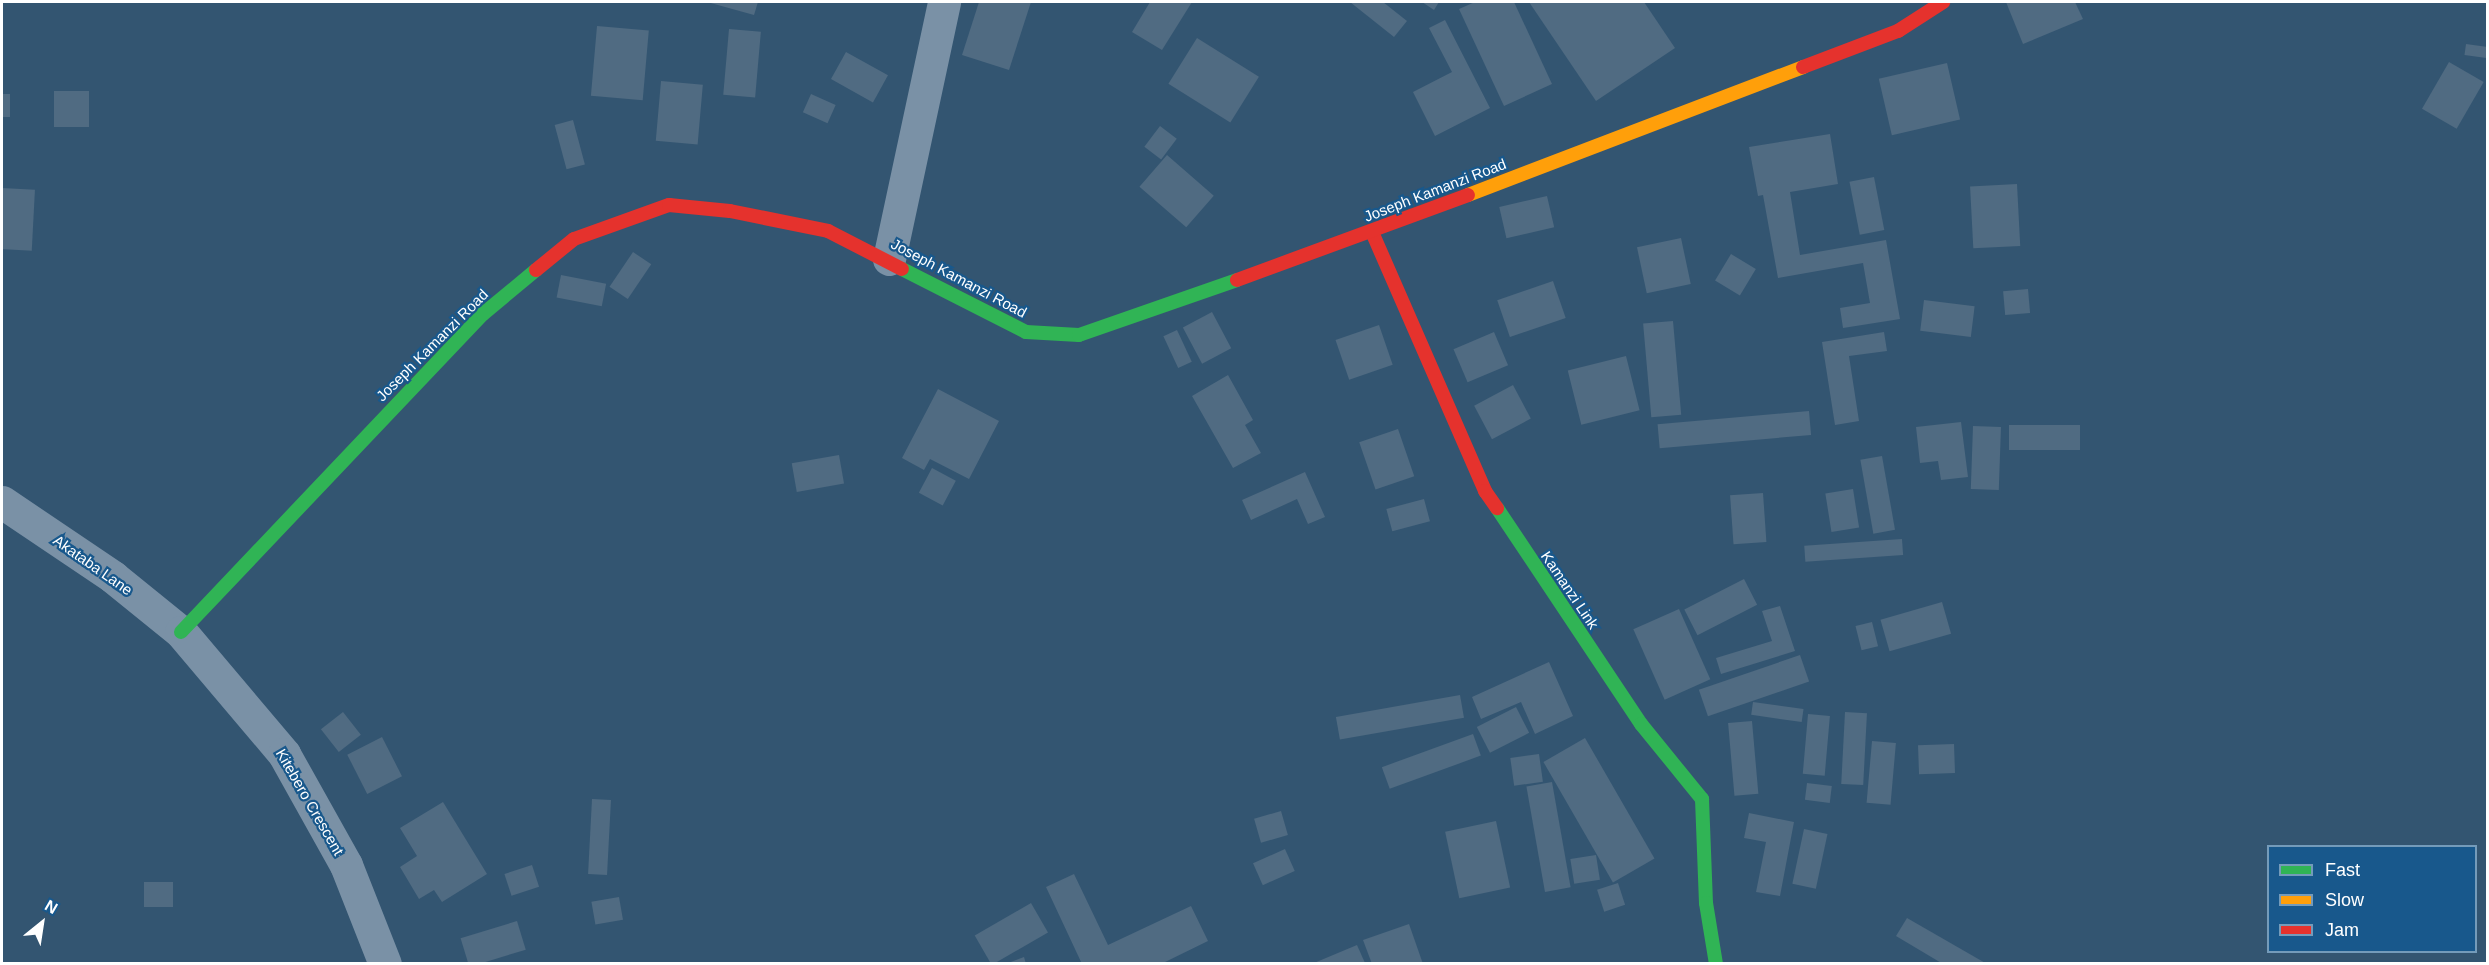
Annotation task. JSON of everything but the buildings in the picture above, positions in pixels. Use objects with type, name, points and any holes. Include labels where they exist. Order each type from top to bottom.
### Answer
[{"type":"street","points":[[889,259],[944,2]]},
{"type":"street","name":"Joseph Kamanzi Road","points":[[181,632],[483,314],[574,239],[669,205],[730,211],[828,231],[889,259],[1026,332],[1079,335],[1372,232],[1899,31],[1943,2]]},
{"type":"street","name":"Kamanzi Link","points":[[1372,232],[1485,491],[1641,724],[1702,799],[1706,903],[1716,963]]},
{"type":"street","name":"Akataba Lane","points":[[2,502],[113,577],[181,632]]},
{"type":"street","name":"Kitebero Crescent","points":[[181,632],[284,753],[346,865],[385,963]]},
{"type":"traffic: fast","points":[[902,269],[1026,332],[1079,335],[1237,280]]},
{"type":"traffic: fast","points":[[181,632],[483,314],[536,270]]},
{"type":"traffic: fast","points":[[1497,508],[1641,724],[1702,799],[1706,903],[1716,964]]},
{"type":"traffic: slow","points":[[1468,195],[1803,67]]},
{"type":"traffic: jam","points":[[1803,67],[1898,31],[1943,2]]},
{"type":"traffic: jam","points":[[1237,280],[1468,195]]},
{"type":"traffic: jam","points":[[536,270],[574,239],[669,205],[730,211],[828,231],[902,269]]},
{"type":"traffic: jam","points":[[1372,232],[1485,491],[1497,508]]}]
